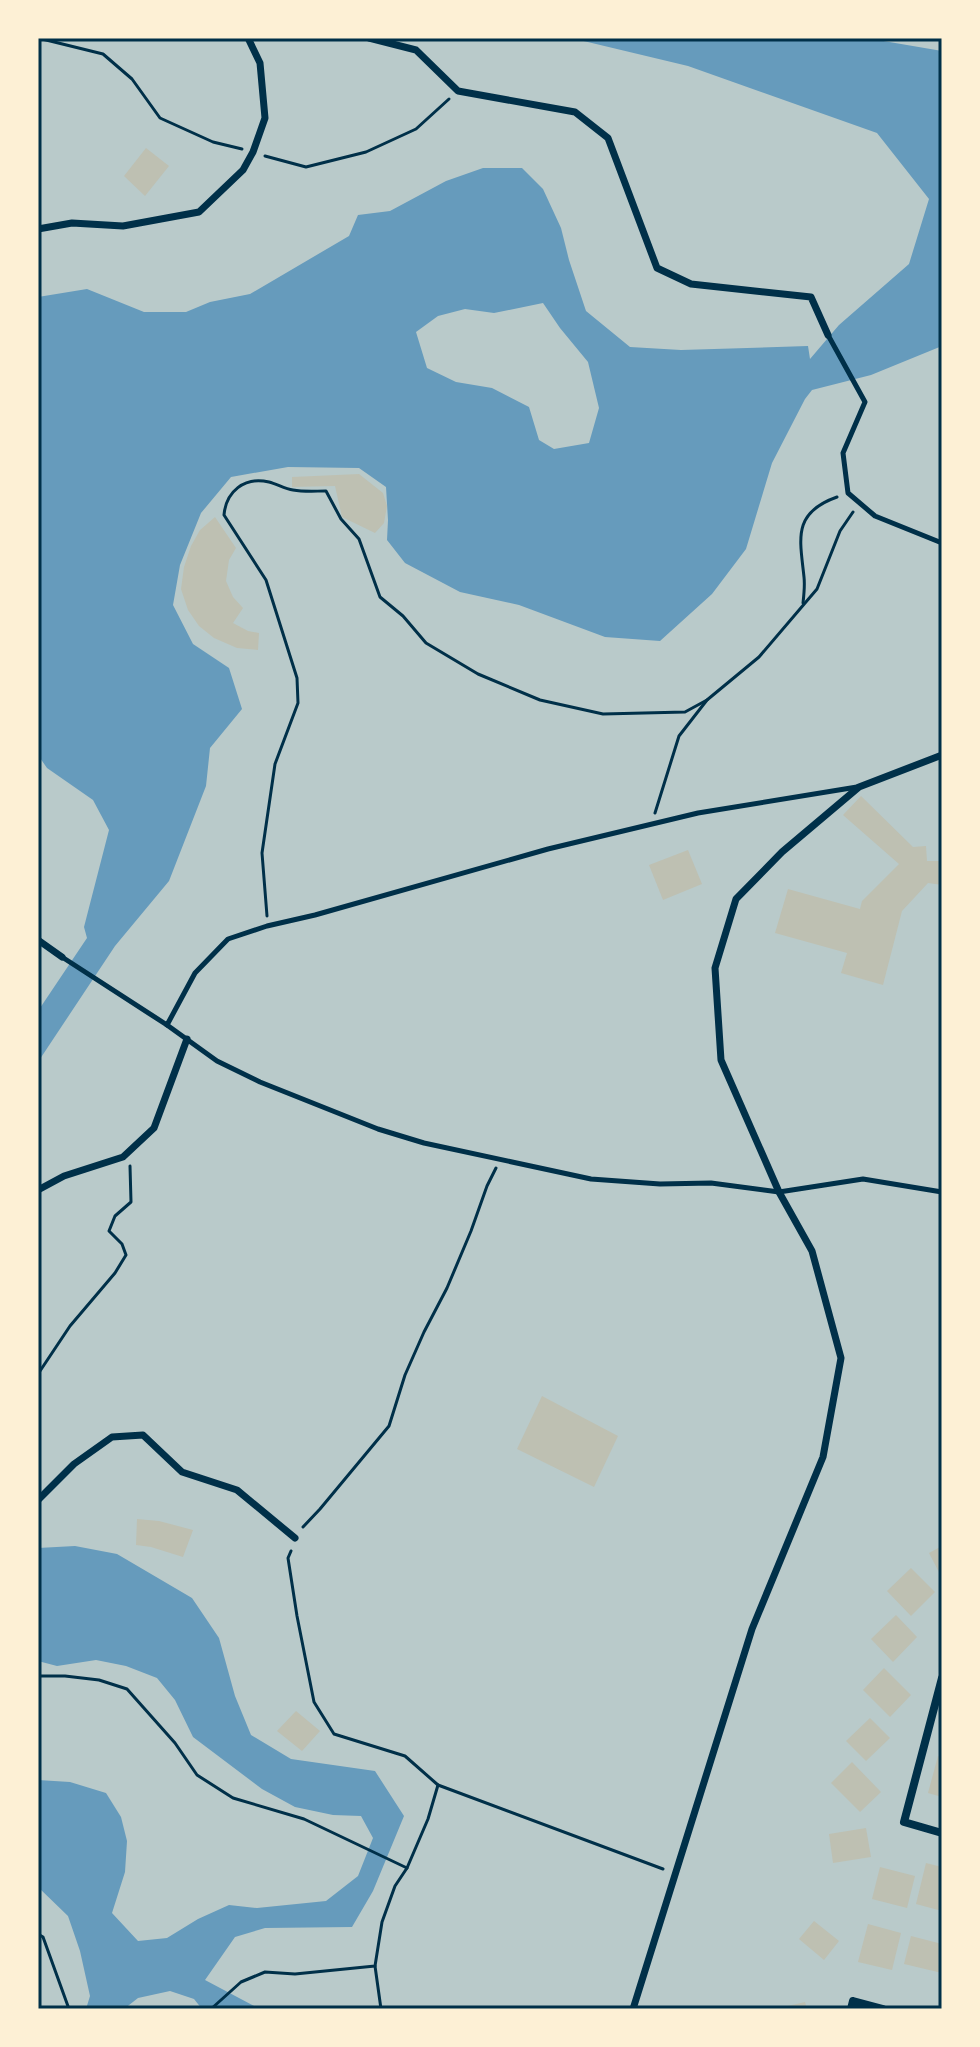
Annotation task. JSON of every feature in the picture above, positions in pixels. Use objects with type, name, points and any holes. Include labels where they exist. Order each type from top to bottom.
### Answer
[{"type":"street","points":[[38,229],[72,223],[123,226],[199,212],[243,170],[265,118],[260,63],[248,38]]},
{"type":"street","points":[[369,38],[416,50],[458,91],[575,112],[608,138],[657,268],[691,284],[811,297],[828,335]]},
{"type":"street","points":[[633,2009],[752,1629],[823,1457],[841,1358],[812,1251],[779,1192],[721,1060],[715,968],[736,899],[782,852],[859,787],[942,755]]},
{"type":"street","points":[[38,940],[62,957]]},
{"type":"street","points":[[38,1190],[64,1176],[123,1157],[154,1128],[187,1039]]},
{"type":"street","points":[[38,1500],[74,1464],[112,1437],[143,1435],[182,1472],[237,1490],[295,1538]]},
{"type":"street","points":[[942,1678],[904,1822],[942,1833]]},
{"type":"street","points":[[851,2009],[853,2001],[883,2009]]},
{"type":"lane","points":[[828,335],[865,402],[843,453],[848,493],[875,516],[942,543]]},
{"type":"lane","points":[[167,1025],[195,973],[228,939],[548,849],[651,824],[698,813],[859,787]]},
{"type":"lane","points":[[62,957],[217,1061],[260,1082],[378,1129],[424,1143],[591,1179],[660,1184],[711,1183],[779,1192],[863,1179],[942,1192]]},
{"type":"path","points":[[38,38],[103,54],[132,79],[160,118],[213,142],[306,167],[366,152],[416,129],[458,91]]},
{"type":"path","points":[[267,926],[262,853],[275,764],[298,703],[297,678],[266,580],[224,515],[225,504],[233,489],[265,480],[292,490],[326,491],[341,519],[359,539],[380,597],[403,616],[426,643],[478,674],[540,700],[603,714],[685,712],[707,700],[759,657],[817,589],[840,531],[859,503]]},
{"type":"path","points":[[803,605],[805,582],[799,535],[805,520],[828,500],[848,493]]},
{"type":"path","points":[[651,824],[679,736],[707,700]]},
{"type":"path","points":[[38,1374],[70,1326],[115,1273],[126,1255],[122,1244],[109,1231],[115,1216],[131,1202],[130,1150]]},
{"type":"path","points":[[501,1160],[487,1186],[447,1288],[405,1375],[389,1426],[295,1538],[288,1558],[314,1702],[334,1734],[405,1756],[438,1785],[675,1873]]},
{"type":"path","points":[[38,1676],[88,1679],[127,1689],[175,1743],[197,1775],[233,1798],[304,1819],[407,1868]]},
{"type":"path","points":[[381,2009],[375,1966],[382,1922],[395,1886],[407,1868],[428,1819],[438,1785]]},
{"type":"path","points":[[38,1934],[43,1937],[69,2009]]},
{"type":"path","points":[[211,2009],[241,1982],[265,1972],[295,1974],[375,1966]]},
{"type":"shaded area","points":[[38,38],[942,38],[942,2009],[38,2009]]},
{"type":"water","points":[[571,38],[866,38],[942,51],[942,346],[871,375],[812,390],[772,463],[746,549],[712,594],[660,641],[605,637],[519,605],[460,592],[405,563],[387,540],[386,487],[359,468],[288,467],[231,477],[201,513],[180,565],[173,605],[193,644],[229,668],[242,709],[210,748],[206,786],[169,881],[115,946],[38,1062],[38,1011],[87,938],[84,927],[109,830],[93,800],[47,768],[38,755],[38,297],[87,289],[144,312],[186,312],[210,302],[250,294],[349,236],[358,215],[390,211],[446,181],[483,168],[522,168],[543,189],[561,228],[586,311],[630,347],[681,350],[808,346],[810,359],[839,325],[909,264],[929,199],[877,133],[688,66]],"holes":[[[543,303],[588,362],[599,408],[589,443],[554,449],[539,440],[529,407],[492,388],[456,382],[427,368],[416,332],[438,316],[465,309],[494,313]]]},
{"type":"water","points":[[75,1546],[117,1554],[192,1598],[219,1638],[235,1696],[251,1735],[291,1759],[375,1771],[404,1816],[373,1891],[352,1927],[265,1928],[235,1937],[205,1980],[260,2009],[202,2009],[194,1999],[170,1991],[138,1998],[124,2009],[86,2009],[90,1996],[68,1916],[38,1887],[38,1780],[70,1782],[106,1793],[121,1817],[127,1841],[125,1872],[112,1913],[138,1941],[167,1938],[229,1905],[257,1908],[326,1901],[358,1876],[373,1838],[361,1816],[333,1815],[295,1807],[262,1789],[193,1737],[175,1700],[157,1678],[126,1666],[96,1660],[57,1666],[38,1661],[38,1548]]},
{"type":"building","points":[[146,148],[169,166],[145,196],[124,176]]},
{"type":"building","points":[[359,474],[383,493],[387,506],[384,523],[375,533],[342,517],[335,486],[292,487],[292,477]]},
{"type":"building","points":[[215,517],[236,548],[229,560],[226,581],[233,597],[243,608],[233,623],[259,633],[258,650],[237,648],[214,638],[199,626],[188,610],[181,589],[191,546],[200,530]]},
{"type":"building","points":[[861,796],[913,847],[926,846],[927,861],[942,861],[942,885],[928,883],[902,911],[883,985],[841,973],[847,953],[775,933],[788,889],[860,909],[862,901],[899,864],[843,815]]},
{"type":"building","points":[[688,850],[702,884],[663,900],[649,865]]},
{"type":"building","points":[[542,1396],[618,1436],[594,1487],[517,1449]]},
{"type":"building","points":[[137,1519],[193,1530],[183,1557],[136,1545]]},
{"type":"building","points":[[942,1546],[942,1578],[929,1553]]},
{"type":"building","points":[[911,1568],[935,1592],[911,1616],[887,1591]]},
{"type":"building","points":[[896,1615],[917,1637],[893,1662],[871,1639]]},
{"type":"building","points":[[884,1668],[911,1695],[890,1717],[863,1690]]},
{"type":"building","points":[[296,1711],[320,1731],[302,1751],[277,1731]]},
{"type":"building","points":[[870,1718],[890,1738],[866,1761],[846,1741]]},
{"type":"building","points":[[938,1756],[942,1757],[942,1797],[928,1793]]},
{"type":"building","points":[[852,1762],[881,1792],[860,1812],[831,1783]]},
{"type":"building","points":[[866,1828],[871,1857],[833,1863],[829,1834]]},
{"type":"building","points":[[926,1863],[942,1867],[942,1911],[916,1904]]},
{"type":"building","points":[[880,1867],[915,1876],[907,1908],[872,1899]]},
{"type":"building","points":[[814,1921],[839,1941],[824,1960],[799,1939]]},
{"type":"building","points":[[868,1924],[901,1933],[892,1970],[858,1962]]},
{"type":"building","points":[[911,1936],[942,1944],[942,1973],[904,1964]]},
{"type":"building","points":[[805,2002],[807,2009],[779,2009],[779,2008]]}]
